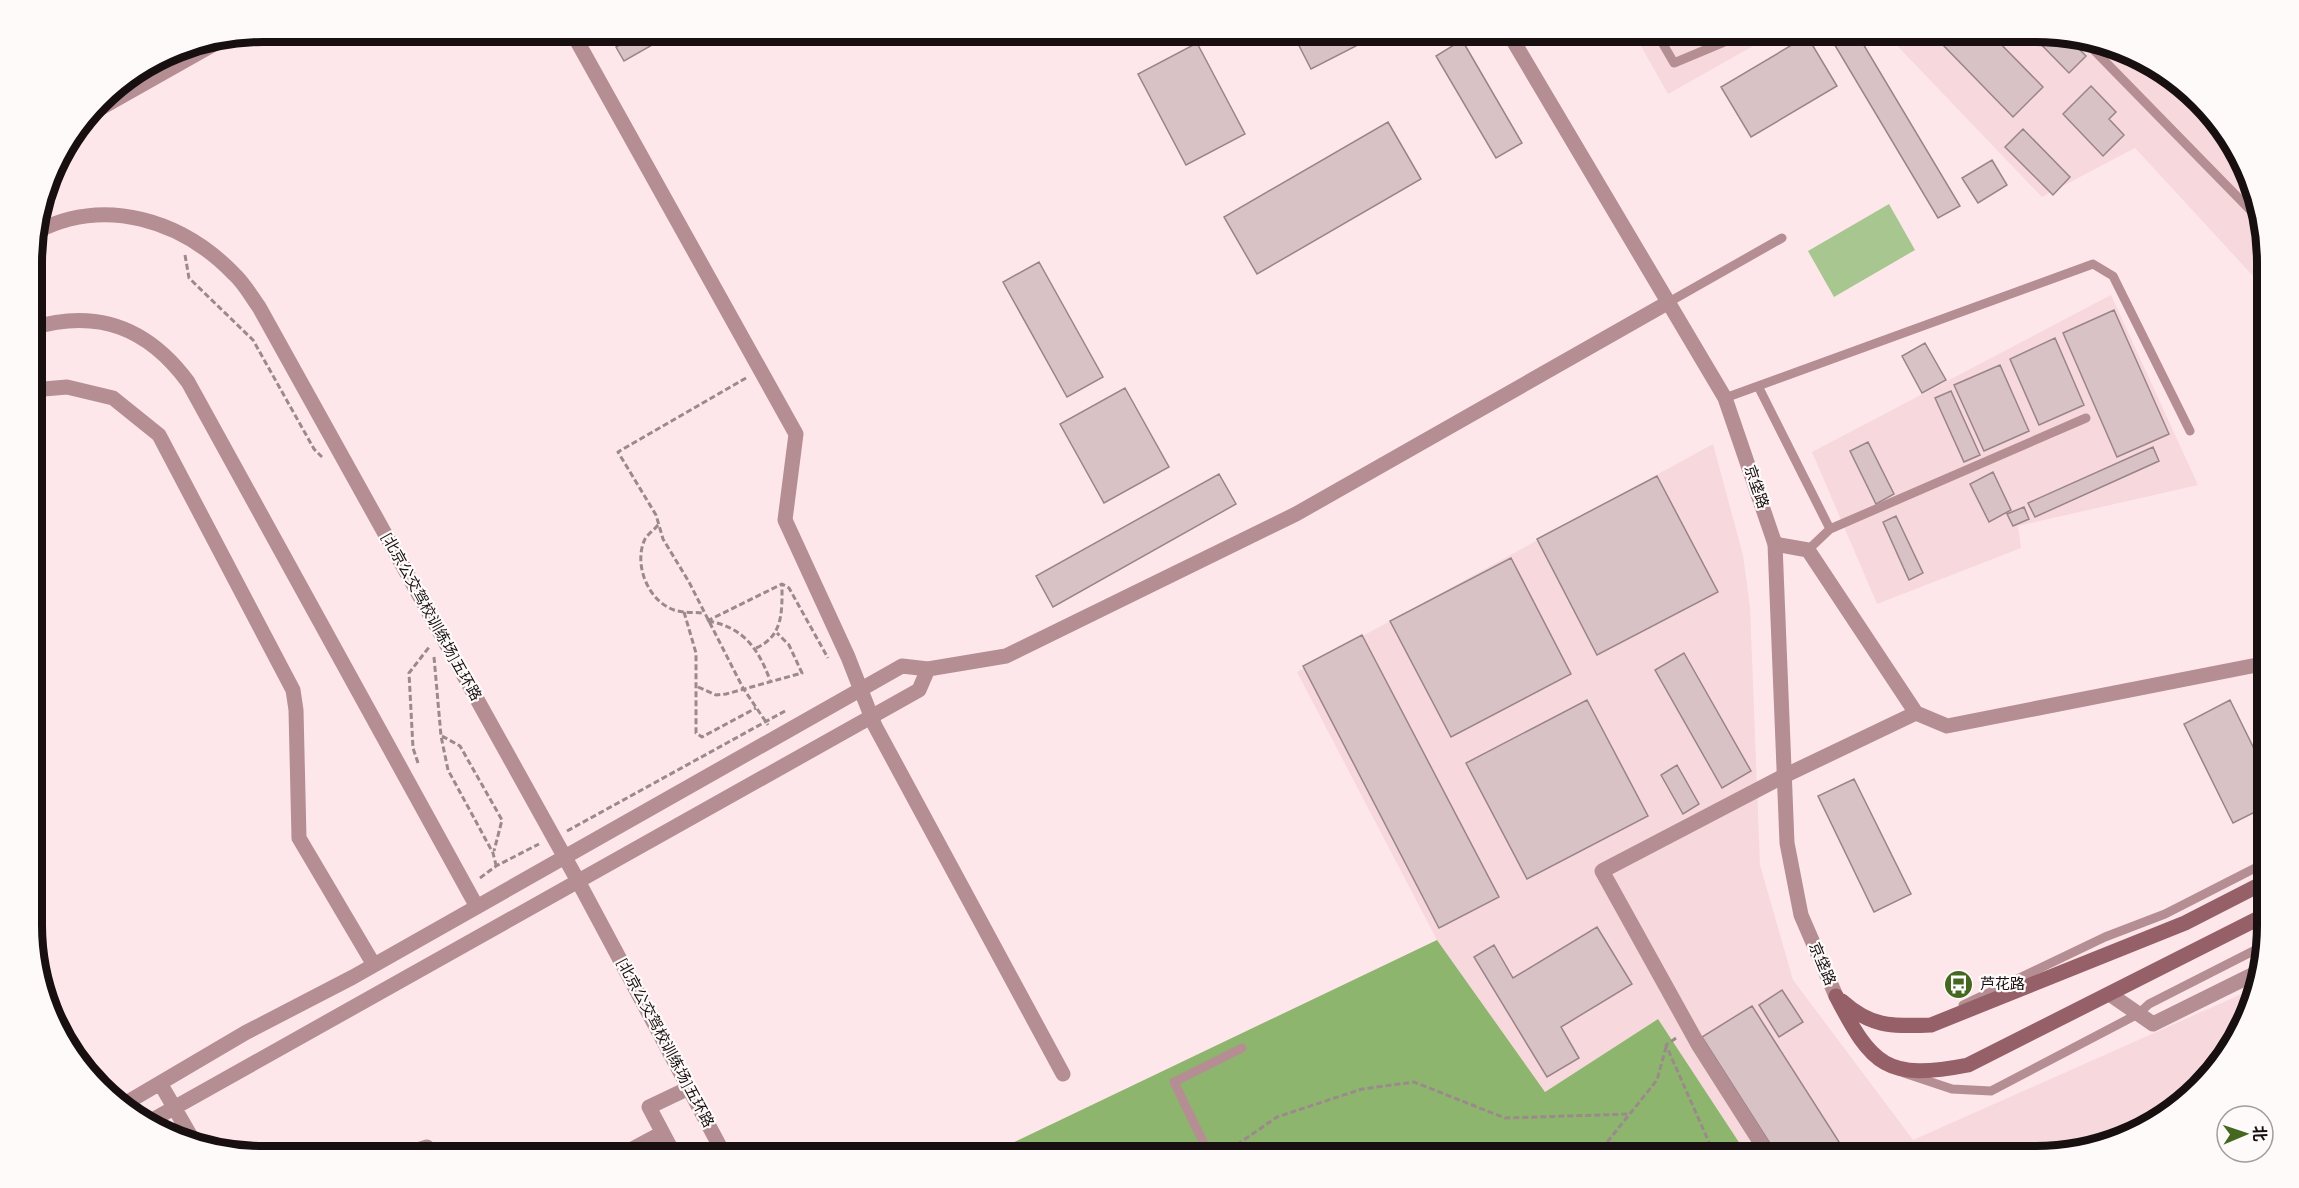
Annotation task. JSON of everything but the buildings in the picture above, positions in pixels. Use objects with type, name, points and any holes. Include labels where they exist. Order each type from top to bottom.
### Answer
[{"type":"main road","points":[[1836,996],[1857,1014],[1874,1022],[1889,1026],[1931,1025],[2185,923],[2257,886]]},
{"type":"main road","points":[[1836,996],[1858,1039],[1883,1064],[1929,1073],[1968,1065],[2111,995],[2257,919]]},
{"type":"street","points":[[578,42],[796,434],[785,520],[871,716],[1063,1074]]},
{"type":"street","name":"京垡路","points":[[1514,42],[1725,398],[1775,544],[1782,777],[1787,843],[1801,915],[1836,996]]},
{"type":"street","points":[[113,101],[201,51]]},
{"type":"street","name":"[北京公交驾校训练场]五环路","points":[[45,228],[72,217],[95,213],[121,214],[149,220],[181,232],[212,253],[236,275],[259,307],[578,881],[720,1146]]},
{"type":"street","points":[[129,1101],[902,666],[928,669],[1006,656],[1296,514],[1669,302]]},
{"type":"street","points":[[42,326],[77,320],[108,323],[135,333],[158,347],[188,382],[477,907]]},
{"type":"street","points":[[42,389],[67,387],[112,398],[159,435],[293,690],[296,710],[299,838],[374,965]]},
{"type":"street","points":[[1775,544],[1808,550],[1916,713],[1947,726],[2257,665]]},
{"type":"street","points":[[157,1118],[919,690],[928,669]]},
{"type":"street","points":[[1763,1146],[1689,1028],[1602,871],[1782,777],[1916,713]]},
{"type":"street","points":[[2111,995],[2153,1024],[2251,976]]},
{"type":"street","points":[[160,1083],[189,1133]]},
{"type":"street","points":[[670,1146],[649,1107],[689,1088]]},
{"type":"street","points":[[638,1146],[663,1133]]},
{"type":"lane","points":[[1662,42],[1674,63],[1724,42]]},
{"type":"lane","points":[[2094,50],[2250,210]]},
{"type":"lane","points":[[1669,302],[1782,238]]},
{"type":"lane","points":[[1725,398],[2093,264],[2113,276],[2190,431]]},
{"type":"lane","points":[[1758,386],[1830,529]]},
{"type":"lane","points":[[1808,550],[1830,529],[2086,418]]},
{"type":"lane","points":[[1931,1025],[1968,1002],[2105,937],[2165,914],[2257,867]]},
{"type":"lane","points":[[1883,1064],[1918,1079],[1952,1089],[1991,1090],[2138,1014],[2149,1004],[2256,950]]},
{"type":"lane","points":[[1205,1146],[1174,1082],[1242,1048]]},
{"type":"path","points":[[181,232],[189,278],[253,340],[314,449],[330,465]]},
{"type":"path","points":[[760,369],[618,452],[656,515],[663,539],[689,582],[702,613],[743,688],[776,738]]},
{"type":"path","points":[[658,525],[645,538],[642,560],[646,584],[655,598],[673,610],[702,613]]},
{"type":"path","points":[[707,621],[782,584]]},
{"type":"path","points":[[756,648],[766,644],[777,633],[782,608],[782,584]]},
{"type":"path","points":[[782,584],[789,588],[829,660]]},
{"type":"path","points":[[684,612],[696,653],[698,687],[696,733],[702,737],[756,708]]},
{"type":"path","points":[[707,621],[725,624],[740,632],[756,648],[770,680]]},
{"type":"path","points":[[698,687],[716,695],[802,673],[789,645],[777,633]]},
{"type":"path","points":[[432,643],[441,736],[448,770],[493,853],[496,866]]},
{"type":"path","points":[[432,643],[438,654]]},
{"type":"path","points":[[421,772],[413,748],[409,673],[432,643]]},
{"type":"path","points":[[467,888],[496,866],[553,838],[794,706]]},
{"type":"path","points":[[441,736],[460,746],[502,820],[493,853]]},
{"type":"path","points":[[477,870],[481,877]]},
{"type":"path","points":[[1604,1146],[1657,1080],[1666,1045],[1689,1028]]},
{"type":"path","points":[[1666,1045],[1711,1146]]},
{"type":"path","points":[[1235,1146],[1277,1117],[1362,1089],[1414,1082],[1505,1118],[1630,1114]]},
{"type":"shaded area","points":[[1639,42],[1760,42],[1668,94]]},
{"type":"shaded area","points":[[1894,42],[2051,42],[2079,46],[2107,54],[2159,79],[2202,117],[2220,140],[2234,165],[2253,220],[2257,248],[2257,280],[2135,148],[2042,197]]},
{"type":"shaded area","points":[[2111,295],[2198,485],[2018,526],[2021,548],[1877,604],[1812,452]]},
{"type":"shaded area","points":[[1713,444],[1743,555],[1750,607],[1760,865],[1793,980],[1913,1140],[2246,992],[2245,996],[2220,1048],[2202,1071],[2171,1100],[2121,1129],[2079,1142],[2051,1146],[1741,1146],[1658,1019],[1545,1092],[1437,940],[1297,672]]},
{"type":"green space","points":[[1889,204],[1915,250],[1834,297],[1808,251]]},
{"type":"green space","points":[[1437,940],[1545,1092],[1658,1019],[1741,1146],[1006,1146]]},
{"type":"place","name":"芦花路","points":[[1959,984]]}]
